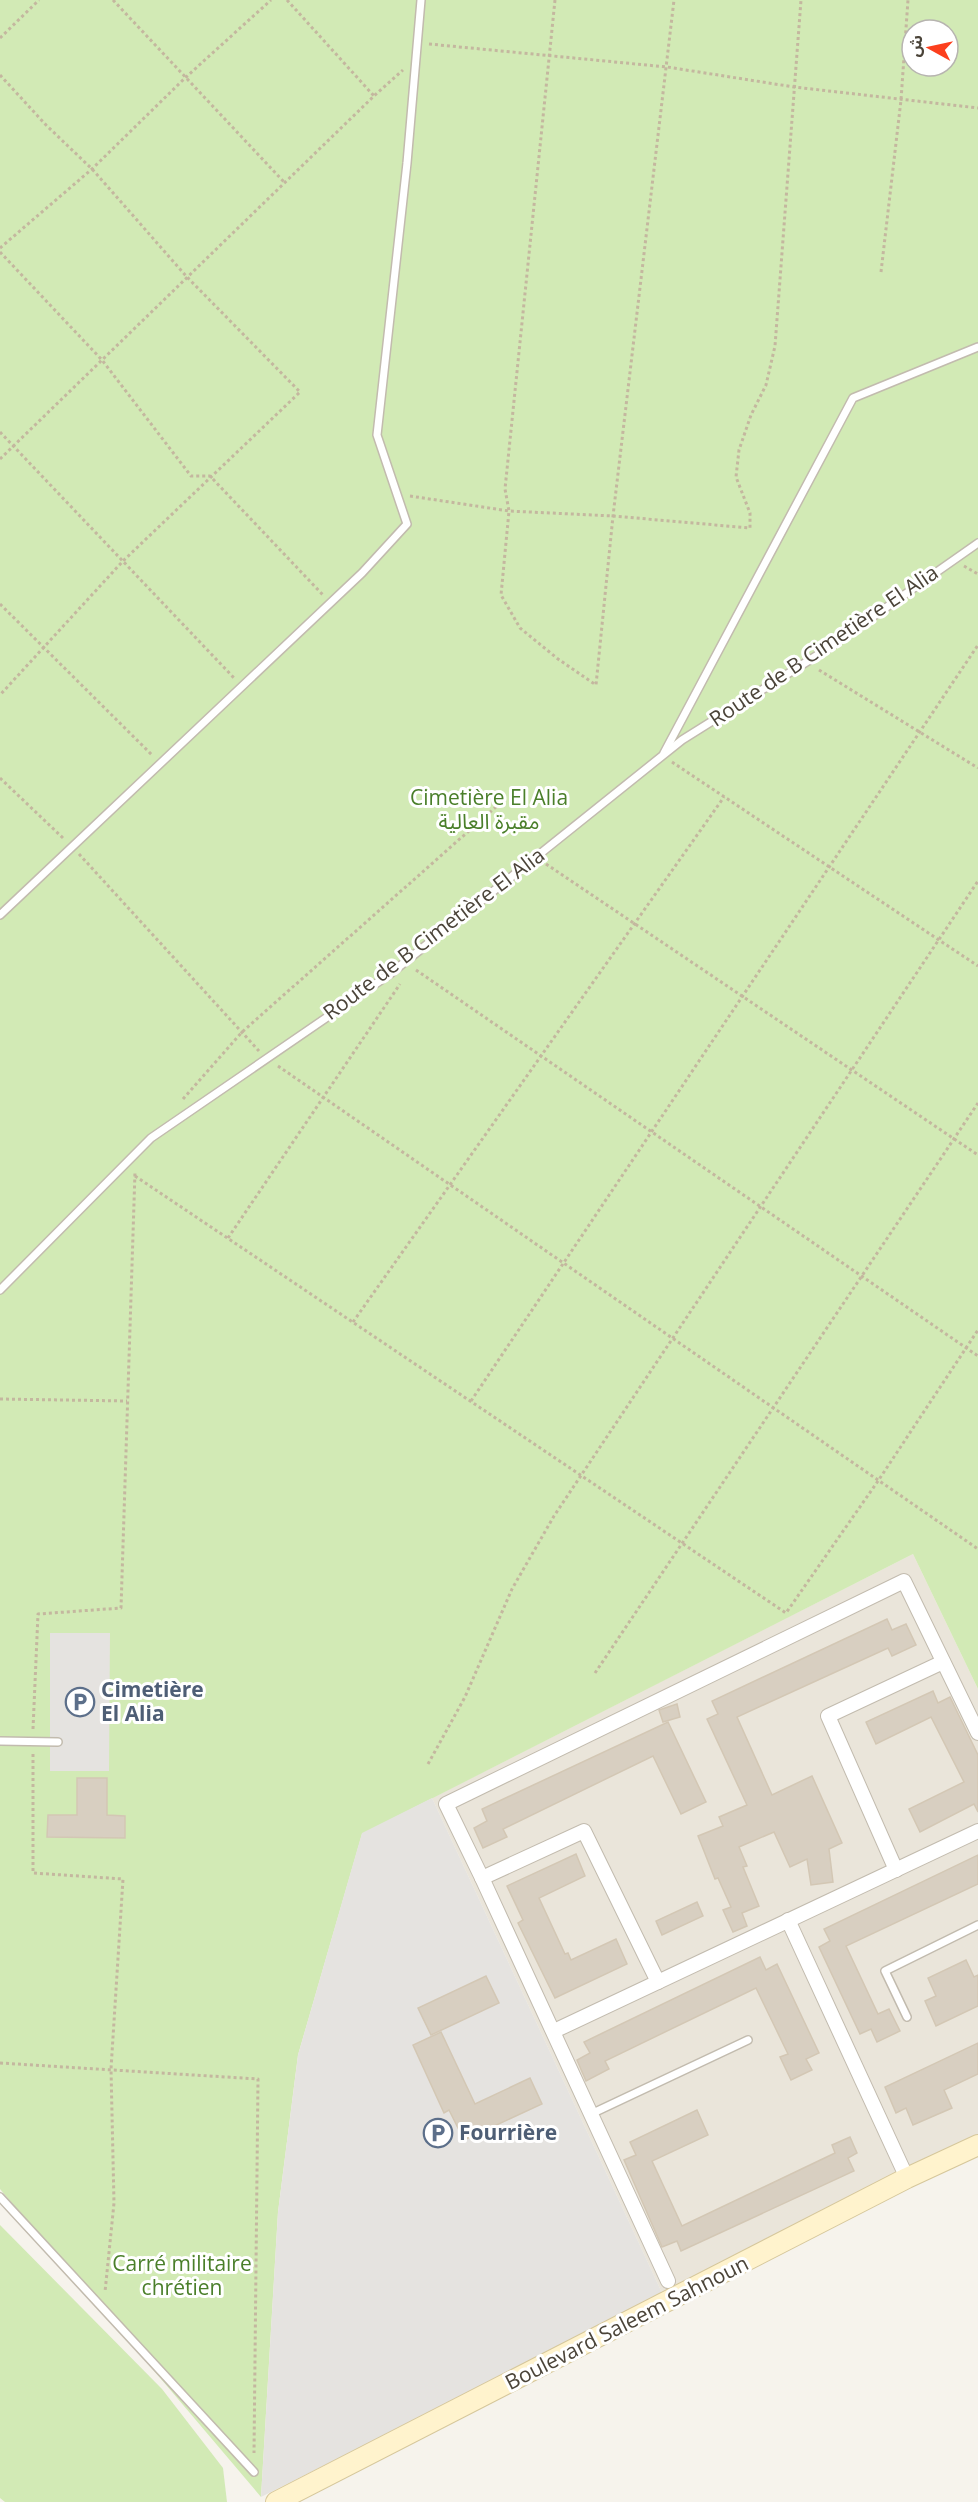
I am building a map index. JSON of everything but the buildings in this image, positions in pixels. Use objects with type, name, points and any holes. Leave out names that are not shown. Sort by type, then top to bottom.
[{"type":"street","points":[[668,2281],[554,2031],[446,1804],[904,1581],[978,1733]]},
{"type":"street","points":[[896,1870],[828,1716],[943,1662]]},
{"type":"street","points":[[482,1878],[584,1831],[658,1982]]},
{"type":"street","points":[[554,2031],[978,1831]]},
{"type":"street","points":[[788,1920],[907,2178]]},
{"type":"street","name":"Boulevard Saleem Sahnoun","points":[[276,2502],[907,2178],[978,2145]]},
{"type":"lane","points":[[0,915],[362,573],[407,525],[377,435],[421,0]]},
{"type":"lane","points":[[662,756],[853,398],[978,347]]},
{"type":"lane","name":"Route de B Cimetière El Alia","points":[[0,1290],[151,1138],[408,965],[536,857],[682,740],[806,662],[978,543]]},
{"type":"lane","points":[[0,1741],[58,1742]]},
{"type":"lane","points":[[907,2017],[885,1971],[978,1925]]},
{"type":"lane","points":[[591,2114],[748,2040]]},
{"type":"lane","points":[[0,2197],[254,2472]]},
{"type":"path","points":[[0,38],[39,0]]},
{"type":"path","points":[[113,0],[284,183]]},
{"type":"path","points":[[271,0],[185,78],[92,169],[0,250],[102,360],[191,476],[210,476],[330,603]]},
{"type":"path","points":[[287,0],[374,96]]},
{"type":"path","points":[[555,0],[505,489],[509,511],[501,595],[520,628],[596,685],[613,516],[674,0]]},
{"type":"path","points":[[397,494],[509,511],[613,516],[750,528],[750,513],[736,477],[739,450],[751,415],[766,385],[775,346],[801,0]]},
{"type":"path","points":[[881,272],[901,100],[908,0]]},
{"type":"path","points":[[417,43],[667,68],[794,87],[978,108]]},
{"type":"path","points":[[0,459],[374,96],[416,59]]},
{"type":"path","points":[[0,75],[46,125],[92,169],[187,277],[300,392],[123,561],[42,646],[0,695]]},
{"type":"path","points":[[0,432],[242,687]]},
{"type":"path","points":[[0,604],[161,763]]},
{"type":"path","points":[[471,1401],[978,645]]},
{"type":"path","points":[[806,662],[978,768]]},
{"type":"path","points":[[662,756],[978,966]]},
{"type":"path","points":[[0,778],[72,847],[267,1059],[978,1549]]},
{"type":"path","points":[[353,1322],[724,797]]},
{"type":"path","points":[[181,1101],[242,1032],[506,798]]},
{"type":"path","points":[[536,857],[978,1155]]},
{"type":"path","points":[[428,1764],[465,1697],[512,1589],[554,1516],[978,881]]},
{"type":"path","points":[[228,1238],[323,1098],[408,965],[978,1356]]},
{"type":"path","points":[[595,1673],[684,1544],[978,1103]]},
{"type":"path","points":[[103,2308],[114,2203],[111,2069],[123,1879],[33,1873],[33,1742],[38,1614],[121,1608],[135,1154]]},
{"type":"path","points":[[135,1176],[786,1612],[878,1481],[978,1330]]},
{"type":"path","points":[[0,1399],[127,1401]]},
{"type":"path","points":[[0,2063],[258,2079],[258,2277],[254,2472]]},
{"type":"shaded area","points":[[913,1554],[978,1689],[978,2136],[663,2295],[432,1798]]},
{"type":"shaded area","name":"Cimetière El Alia","points":[[50,1633],[110,1633],[109,1771],[50,1771]]},
{"type":"shaded area","name":"Fourrière","points":[[432,1798],[663,2295],[261,2497],[278,2212],[298,2055],[362,1833]]},
{"type":"green space","name":"Cimetière El Alia مقبرة العالية","points":[[0,0],[978,0],[978,1689],[913,1554],[362,1834],[298,2055],[278,2212],[261,2497],[0,2189]]},
{"type":"green space","points":[[0,2225],[162,2389],[223,2468],[227,2502],[5,2502],[0,2498]]},
{"type":"place","name":"Cimetière El Alia","points":[[80,1702]]},
{"type":"place","name":"Fourrière","points":[[438,2133]]},
{"type":"park label","name":"Carré militaire chrétien","points":[[182,2276]]}]
